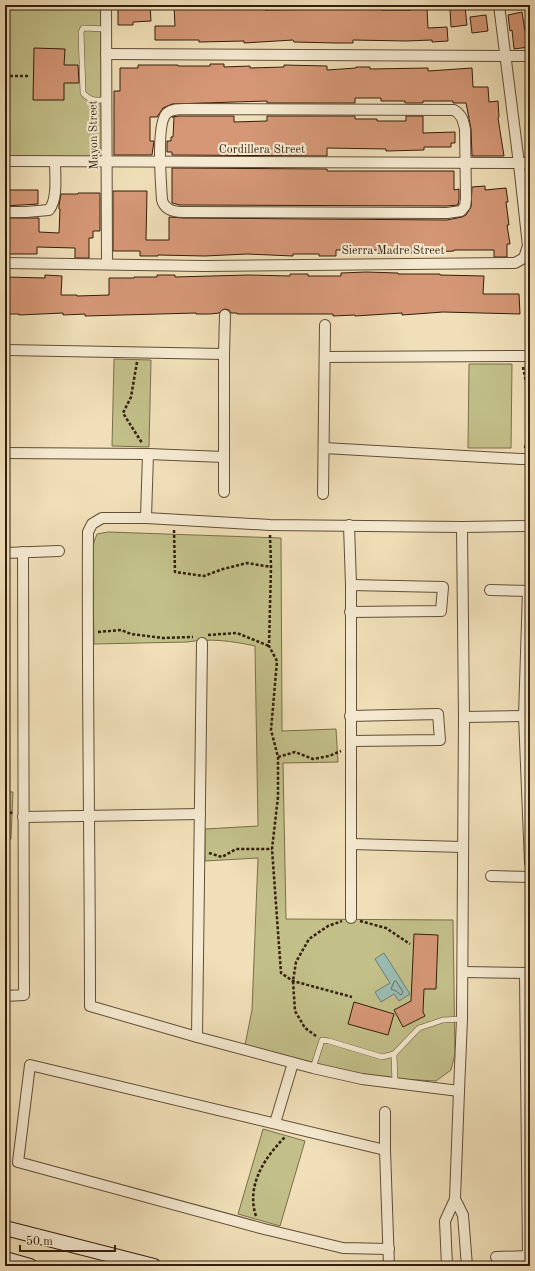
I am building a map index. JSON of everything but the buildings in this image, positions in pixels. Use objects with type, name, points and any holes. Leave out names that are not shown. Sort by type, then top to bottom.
[{"type":"street","name":"Mayon Street","points":[[106,5],[106,100],[108,163],[107,264]]},
{"type":"street","name":"Sierra Madre Street","points":[[5,263],[203,266],[515,263],[524,258],[528,246],[499,5]]},
{"type":"street","points":[[106,54],[530,56]]},
{"type":"street","points":[[185,109],[454,110],[463,119],[465,129],[466,164],[466,199],[461,210],[455,212],[175,212],[164,206],[162,200],[160,134],[163,120],[167,113],[174,110],[185,109]]},
{"type":"street","name":"Cordillera Street","points":[[5,161],[108,163],[530,163]]},
{"type":"street","points":[[5,212],[49,210],[54,200],[55,162]]},
{"type":"street","points":[[224,492],[225,315]]},
{"type":"street","points":[[323,494],[325,325]]},
{"type":"street","points":[[5,350],[224,354]]},
{"type":"street","points":[[325,358],[525,356]]},
{"type":"street","points":[[324,448],[525,459]]},
{"type":"street","points":[[5,453],[148,454],[224,457]]},
{"type":"street","points":[[146,518],[148,454]]},
{"type":"street","points":[[458,1091],[362,1079],[313,1068],[198,1038],[90,1006],[90,815],[87,634],[88,532],[92,524],[102,518],[146,518],[270,524],[462,527],[530,526],[530,523]]},
{"type":"street","points":[[350,525],[351,918]]},
{"type":"street","points":[[462,527],[464,717],[463,972],[458,1091],[456,1199],[463,1215],[467,1266]]},
{"type":"street","points":[[5,553],[59,551]]},
{"type":"street","points":[[5,996],[24,995],[25,834],[23,817],[23,552]]},
{"type":"street","points":[[350,612],[441,611],[443,587],[351,585]]},
{"type":"street","points":[[490,590],[529,591],[524,716],[530,863]]},
{"type":"street","points":[[198,1038],[202,638]]},
{"type":"street","points":[[350,716],[438,714],[440,740],[351,744]]},
{"type":"street","points":[[464,717],[524,716]]},
{"type":"street","points":[[23,817],[200,814]]},
{"type":"street","points":[[352,844],[463,847]]},
{"type":"street","points":[[491,876],[530,878]]},
{"type":"street","points":[[463,972],[527,973],[529,1256],[496,1257]]},
{"type":"street","points":[[275,1123],[293,1063]]},
{"type":"street","points":[[384,1150],[30,1065],[18,1162],[264,1229],[342,1248],[389,1250]]},
{"type":"street","points":[[385,1112],[384,1150],[389,1266]]},
{"type":"street","points":[[447,1266],[445,1221],[456,1199]]},
{"type":"street","points":[[5,1228],[154,1266]]},
{"type":"street","points":[[5,1259],[30,1266]]},
{"type":"lane","points":[[106,30],[83,28],[81,32],[83,93],[88,99],[106,100]]},
{"type":"lane","points":[[313,1068],[322,1040],[382,1057],[394,1054],[419,1028],[443,1020],[462,1019]]},
{"type":"lane","points":[[394,1054],[395,1084]]},
{"type":"path","points":[[5,76],[28,76]]},
{"type":"path","points":[[148,454],[123,413],[131,397],[137,359],[149,352]]},
{"type":"path","points":[[525,356],[530,403]]},
{"type":"path","points":[[525,459],[524,451],[530,427]]},
{"type":"path","points":[[173,520],[175,572],[204,576],[247,562],[271,566]]},
{"type":"path","points":[[270,524],[271,566],[269,646],[277,661],[271,730],[278,757],[278,796],[272,849],[281,973],[293,981],[352,997]]},
{"type":"path","points":[[87,634],[121,630],[131,634],[162,638],[202,638],[237,633],[269,646]]},
{"type":"path","points":[[278,757],[295,752],[312,759],[329,756],[351,744]]},
{"type":"path","points":[[199,850],[222,857],[236,849],[272,849]]},
{"type":"path","points":[[322,1040],[305,1028],[295,1011],[293,981],[296,962],[309,939],[328,926],[351,918],[386,928],[410,944]]},
{"type":"path","points":[[264,1229],[256,1215],[252,1200],[255,1181],[271,1151],[293,1128]]},
{"type":"shaded area","points":[[5,5],[102,5],[102,159],[5,158]]},
{"type":"shaded area","points":[[114,359],[151,360],[149,447],[112,446]]},
{"type":"shaded area","points":[[469,364],[512,364],[511,448],[468,448]]},
{"type":"shaded area","points":[[108,532],[281,538],[282,731],[336,729],[338,762],[283,763],[286,919],[453,920],[455,1054],[451,1070],[436,1081],[381,1078],[323,1068],[245,1045],[252,1010],[258,858],[205,861],[205,829],[258,826],[255,646],[229,641],[213,640],[94,644],[92,547],[97,534]]},
{"type":"shaded area","points":[[5,792],[13,792],[11,839],[5,839]]},
{"type":"shaded area","points":[[263,1129],[305,1141],[280,1226],[238,1214]]},
{"type":"water","points":[[384,953],[410,994],[399,1001],[394,994],[381,1002],[375,992],[390,983],[375,959]]}]
